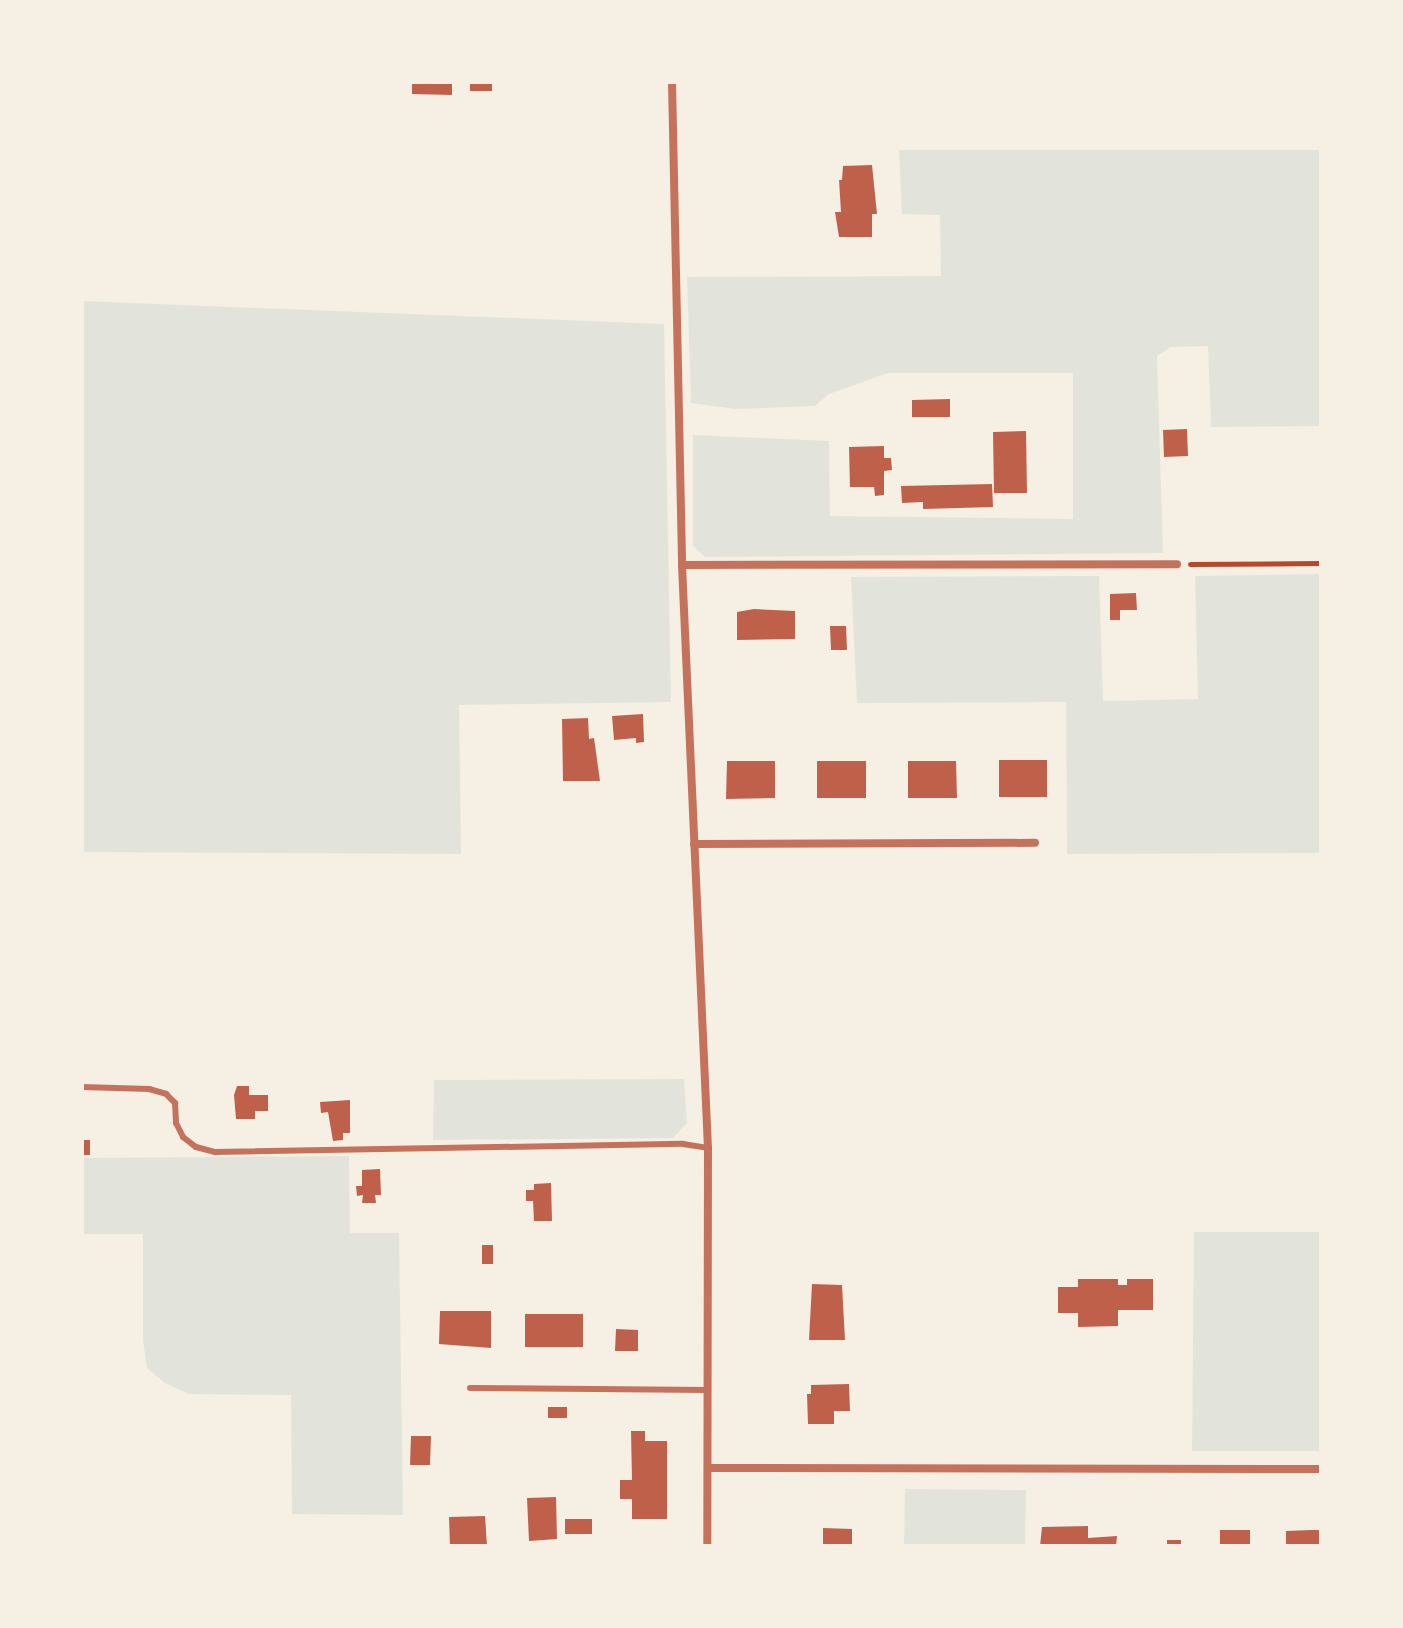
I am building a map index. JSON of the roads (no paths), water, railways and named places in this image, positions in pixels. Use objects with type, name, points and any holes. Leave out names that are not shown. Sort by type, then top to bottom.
[{"type":"street","points":[[672,82],[682,565],[708,1148],[707,1546]]},
{"type":"street","points":[[682,565],[1177,564]]},
{"type":"street","points":[[694,844],[1035,843]]},
{"type":"street","points":[[708,1468],[1321,1469]]},
{"type":"lane","points":[[82,1087],[149,1089],[166,1094],[175,1103],[176,1123],[183,1137],[196,1147],[215,1152],[683,1144],[708,1148]]},
{"type":"lane","points":[[470,1388],[708,1390]]}]
